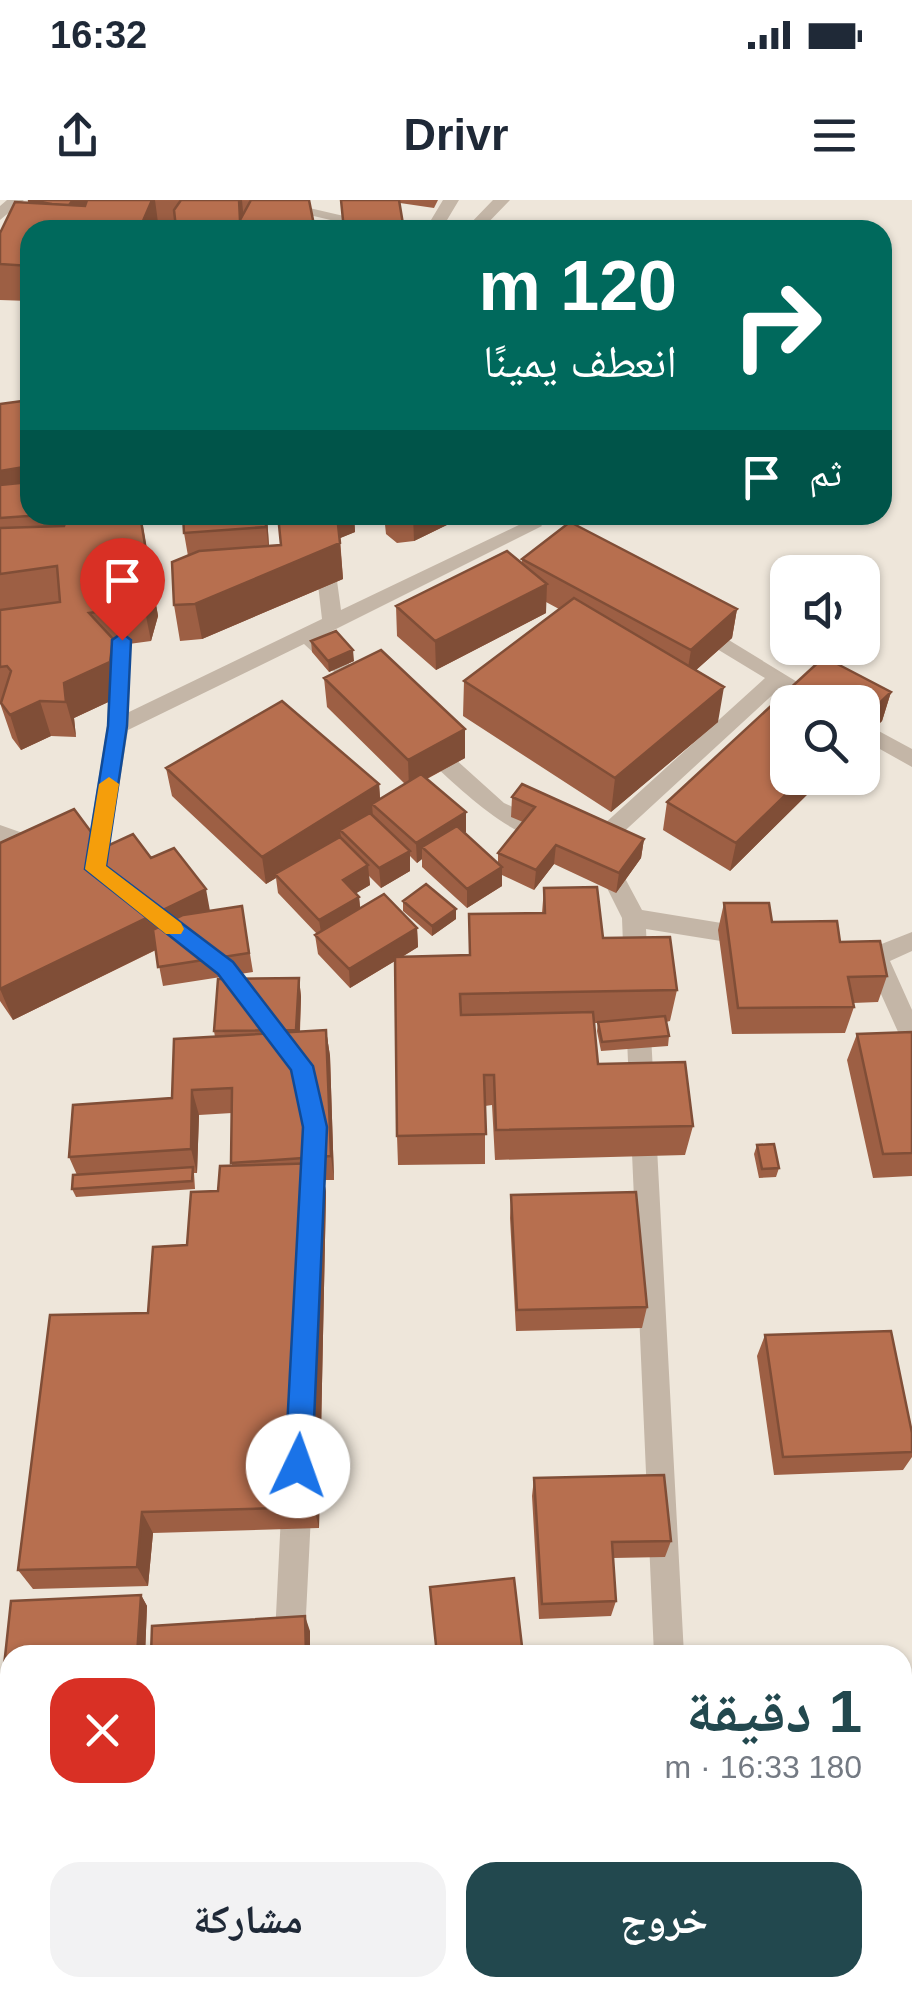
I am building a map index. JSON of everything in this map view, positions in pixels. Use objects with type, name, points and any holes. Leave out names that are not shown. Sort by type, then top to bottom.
[{"type":"street","points":[[0,215],[16,200]]},
{"type":"street","points":[[252,200],[351,220]]},
{"type":"street","points":[[482,220],[502,200]]},
{"type":"street","points":[[278,204],[280,220]]},
{"type":"street","points":[[319,525],[332,620]]},
{"type":"street","points":[[118,726],[332,620],[536,526]]},
{"type":"street","points":[[0,833],[102,874],[118,726],[121,586]]},
{"type":"street","points":[[680,617],[792,685]]},
{"type":"street","points":[[304,634],[378,701]]},
{"type":"street","points":[[596,844],[779,677]]},
{"type":"street","points":[[408,728],[496,809],[530,827],[596,844],[634,918],[669,1645]]},
{"type":"street","points":[[880,740],[912,760]]},
{"type":"street","points":[[634,918],[782,942]]},
{"type":"street","points":[[820,948],[876,957],[912,941]]},
{"type":"street","points":[[876,957],[912,1036]]},
{"type":"street","points":[[290,1645],[299,1460]]},
{"type":"building","points":[[28,200],[73,200],[69,205]]},
{"type":"building","points":[[87,200],[152,200],[143,220],[20,220],[20,265],[0,264],[0,233],[15,202],[85,206]]},
{"type":"building","points":[[181,200],[239,200],[240,220],[175,220],[174,210]]},
{"type":"building","points":[[251,200],[309,200],[313,220],[240,220]]},
{"type":"building","points":[[341,200],[399,200],[402,220],[343,220]]},
{"type":"building","points":[[20,401],[20,468],[0,471],[0,404]]},
{"type":"building","points":[[20,483],[20,517],[0,518],[0,485]]},
{"type":"building","points":[[142,525],[151,580],[144,606],[89,613],[113,639],[110,662],[64,683],[66,702],[40,701],[10,715],[1,703],[11,671],[7,666],[0,667],[0,610],[60,602],[57,566],[0,574],[0,528]]},
{"type":"building","points":[[184,525],[266,525],[266,527],[184,533]]},
{"type":"building","points":[[279,525],[338,525],[340,543],[195,604],[174,605],[172,562],[199,551],[281,545]]},
{"type":"building","points":[[566,525],[576,525],[737,609],[691,650],[522,559]]},
{"type":"building","points":[[507,551],[547,584],[435,641],[396,606]]},
{"type":"building","points":[[574,598],[724,687],[615,778],[464,681]]},
{"type":"building","points":[[336,631],[353,650],[328,661],[311,641]]},
{"type":"building","points":[[381,650],[465,729],[408,760],[324,678]]},
{"type":"building","points":[[815,665],[839,665],[878,685],[794,685]]},
{"type":"building","points":[[880,686],[891,692],[880,703]]},
{"type":"building","points":[[282,701],[379,784],[262,857],[166,768]]},
{"type":"building","points":[[770,707],[770,795],[785,795],[736,843],[667,802]]},
{"type":"building","points":[[421,774],[466,812],[416,843],[372,804]]},
{"type":"building","points":[[522,784],[644,839],[619,873],[556,845],[536,870],[498,853],[535,807],[512,797]]},
{"type":"building","points":[[74,809],[103,848],[133,834],[151,858],[174,848],[206,889],[0,989],[0,843]]},
{"type":"building","points":[[370,813],[410,851],[379,868],[340,830]]},
{"type":"building","points":[[457,826],[502,867],[467,889],[422,847]]},
{"type":"building","points":[[340,837],[368,865],[343,880],[359,897],[319,920],[275,874]]},
{"type":"building","points":[[426,884],[456,909],[432,926],[403,901]]},
{"type":"building","points":[[597,887],[603,938],[670,937],[677,990],[460,994],[461,1015],[593,1012],[598,1064],[685,1062],[693,1126],[496,1130],[494,1075],[484,1075],[486,1134],[397,1136],[395,957],[470,955],[469,914],[545,913],[544,888]]},
{"type":"building","points":[[384,894],[417,928],[349,969],[315,935]]},
{"type":"building","points":[[724,903],[769,903],[772,922],[837,921],[840,942],[880,941],[887,976],[848,977],[854,1007],[738,1008]]},
{"type":"building","points":[[242,906],[249,953],[158,967],[153,930],[183,915]]},
{"type":"building","points":[[299,978],[296,1030],[214,1031],[218,979]]},
{"type":"building","points":[[665,1016],[669,1036],[602,1042],[598,1022]]},
{"type":"building","points":[[326,1030],[331,1156],[231,1163],[232,1088],[192,1090],[191,1149],[69,1157],[73,1105],[172,1098],[174,1039]]},
{"type":"building","points":[[912,1032],[912,1153],[883,1154],[857,1034]]},
{"type":"building","points":[[774,1144],[779,1168],[762,1169],[757,1145]]},
{"type":"building","points":[[321,1163],[314,1507],[142,1512],[137,1567],[18,1570],[50,1315],[148,1313],[153,1247],[187,1245],[191,1192],[218,1191],[220,1166]]},
{"type":"building","points":[[193,1167],[192,1181],[72,1189],[73,1175]]},
{"type":"building","points":[[636,1192],[647,1307],[517,1310],[511,1195]]},
{"type":"building","points":[[891,1331],[912,1433],[912,1452],[783,1457],[765,1335]]},
{"type":"building","points":[[664,1475],[671,1541],[612,1542],[616,1601],[542,1604],[534,1478]]},
{"type":"building","points":[[514,1578],[522,1645],[436,1645],[430,1587]]},
{"type":"building","points":[[141,1595],[138,1645],[6,1645],[11,1601]]},
{"type":"building","points":[[305,1616],[306,1645],[151,1645],[152,1626]]},
{"type":"slow traffic","points":[[109,784],[95,869],[174,929]]},
{"type":"route","points":[[122,640],[118,726],[95,869],[226,968],[302,1066],[315,1127],[298,1466]]}]
